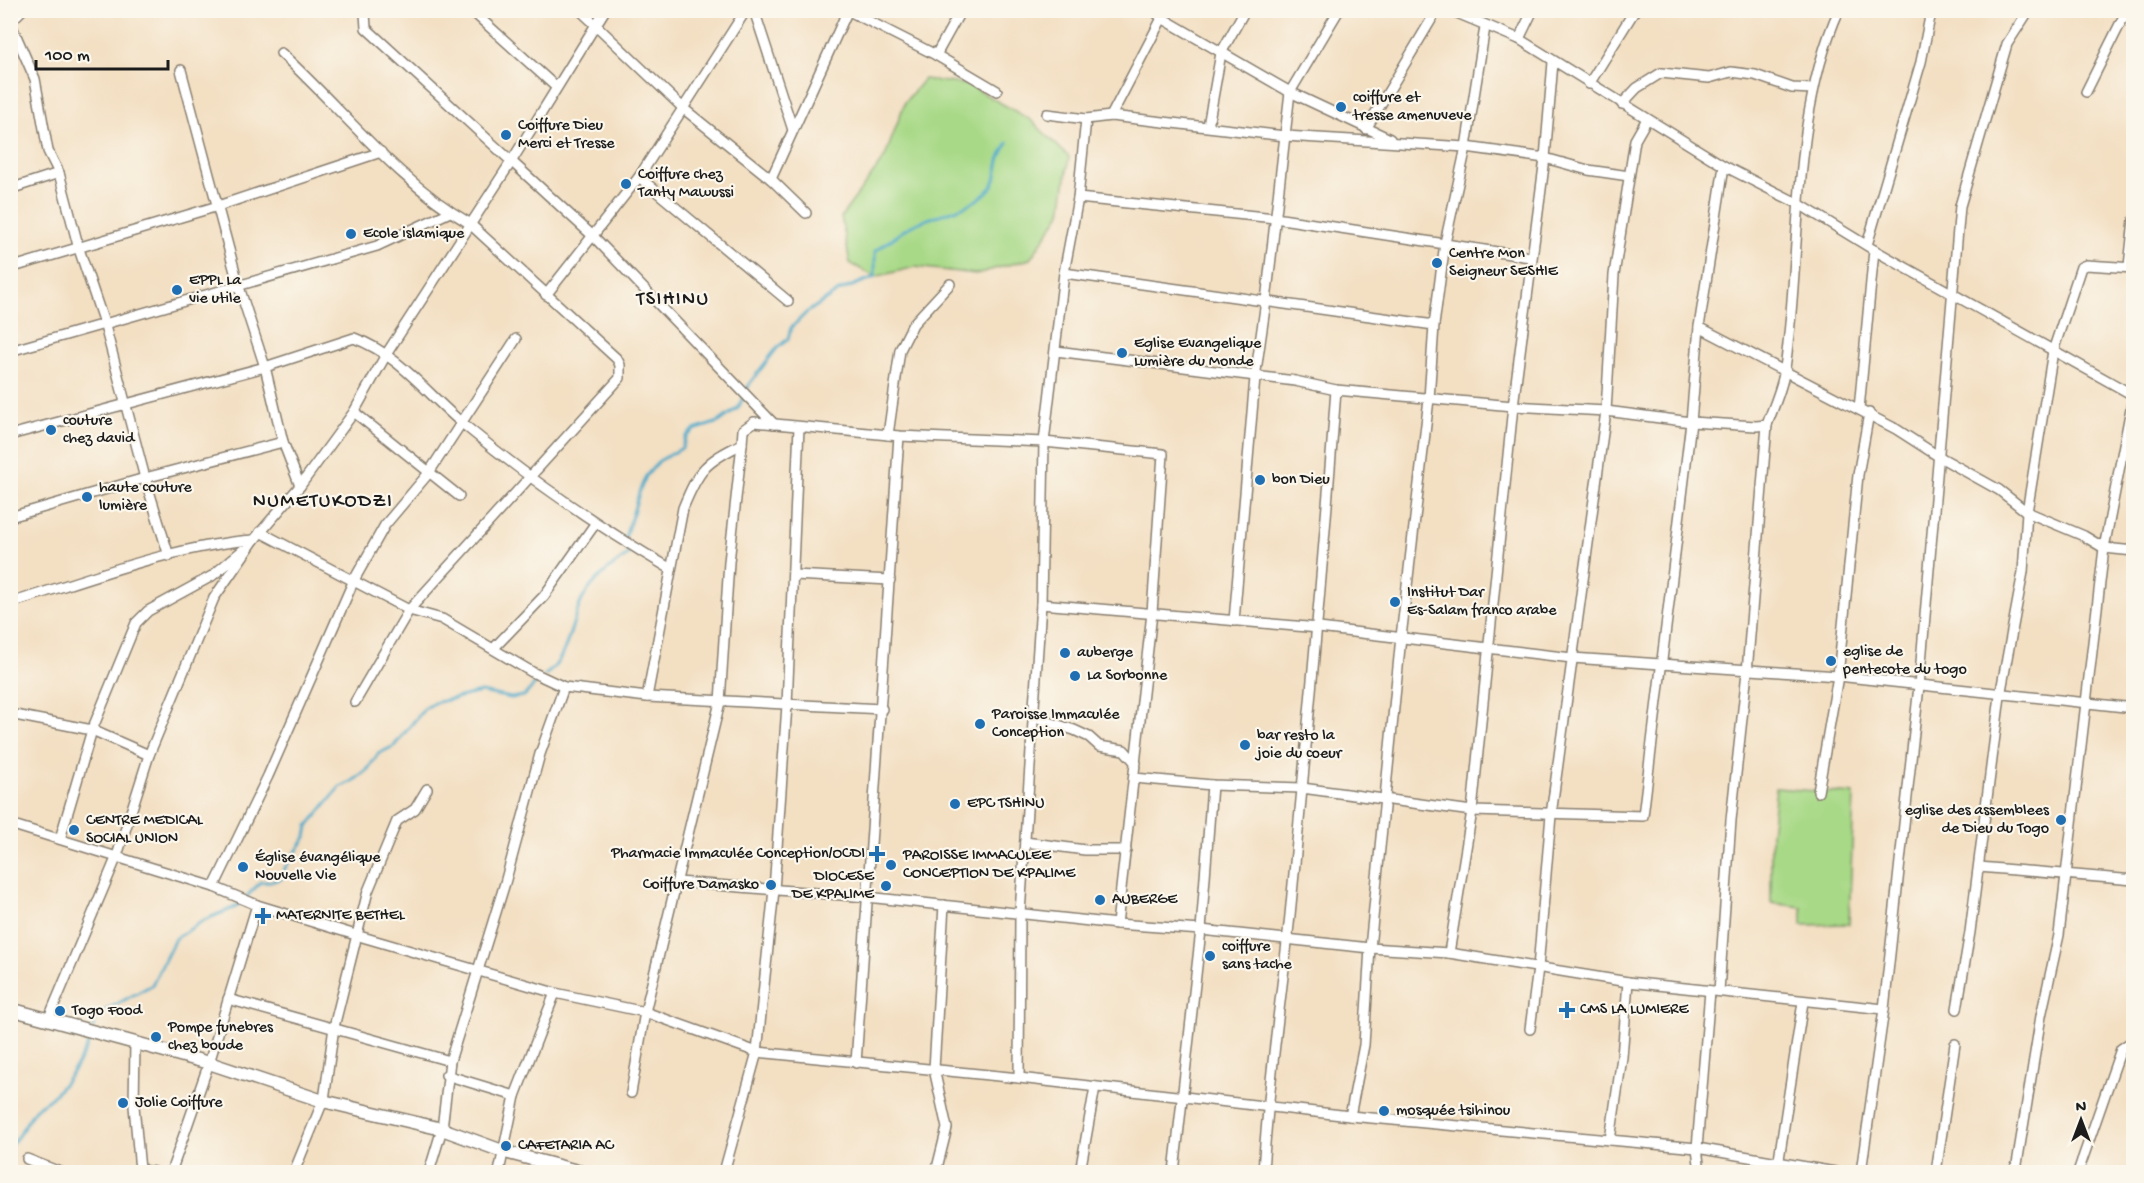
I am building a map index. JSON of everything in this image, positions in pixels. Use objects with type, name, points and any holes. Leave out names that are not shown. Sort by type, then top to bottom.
[{"type":"street","points":[[22,10],[11,22],[35,79],[48,151],[59,173],[79,249],[105,326],[145,478],[169,556]]},
{"type":"street","points":[[367,10],[364,14],[366,28],[594,237],[774,424]]},
{"type":"street","points":[[471,10],[556,87]]},
{"type":"street","points":[[580,10],[684,108],[771,179],[806,213]]},
{"type":"street","points":[[48,1020],[117,856],[149,755],[214,597],[260,532],[300,486],[354,412],[387,353],[511,162],[605,10]]},
{"type":"street","points":[[546,295],[639,177],[746,10]]},
{"type":"street","points":[[754,10],[793,130]]},
{"type":"street","points":[[936,55],[961,10]]},
{"type":"street","points":[[1208,126],[1221,53],[1245,10]]},
{"type":"street","points":[[1234,621],[1255,378],[1290,92],[1339,10]]},
{"type":"street","points":[[1366,129],[1437,10]]},
{"type":"street","points":[[1450,10],[1485,27],[1519,39],[1724,166],[1799,204],[1870,247],[2133,394],[2104,548],[2064,876],[2059,935],[2041,1016],[2017,1164],[2013,1173]]},
{"type":"street","points":[[1519,39],[1533,10]]},
{"type":"street","points":[[1589,84],[1635,10]]},
{"type":"street","points":[[1700,1173],[1697,1148],[1747,672],[1767,425],[1785,370],[1799,204],[1813,89],[1839,10]]},
{"type":"street","points":[[1859,409],[1870,247],[1922,62],[1930,17],[1935,10]]},
{"type":"street","points":[[1861,1173],[1884,1009],[1919,686],[1960,206],[2007,44],[2029,10]]},
{"type":"street","points":[[2086,92],[2127,10]]},
{"type":"street","points":[[771,179],[848,11],[936,55],[998,91]]},
{"type":"street","points":[[1111,116],[1159,13],[1221,53],[1290,92],[1396,141]]},
{"type":"street","points":[[1350,1116],[1364,1045],[1370,948],[1401,637],[1429,399],[1434,325],[1445,243],[1466,147],[1485,27]]},
{"type":"street","points":[[281,53],[381,152],[450,212],[470,223],[617,359],[621,371],[620,378],[409,610],[355,702]]},
{"type":"street","points":[[1449,953],[1472,811],[1513,406],[1530,257],[1545,158],[1553,62]]},
{"type":"street","points":[[181,70],[239,287],[265,368],[283,442],[300,486]]},
{"type":"street","points":[[1622,104],[1637,88],[1661,73],[1709,78],[1731,72],[1755,75],[1792,88],[1813,89]]},
{"type":"street","points":[[1047,114],[1086,119],[1111,116],[1285,136],[1466,147],[1545,158],[1588,170],[1629,176]]},
{"type":"street","points":[[1019,1078],[1020,912],[1041,604],[1044,442],[1064,273],[1078,198],[1086,119]]},
{"type":"street","points":[[1530,1029],[1538,968],[1551,815],[1606,411],[1614,275],[1635,140],[1647,119]]},
{"type":"street","points":[[10,268],[218,206],[381,152]]},
{"type":"street","points":[[1134,778],[1212,785],[1302,788],[1472,811],[1643,816],[1691,422],[1700,327],[1724,166]]},
{"type":"street","points":[[10,189],[59,173]]},
{"type":"street","points":[[639,177],[788,301]]},
{"type":"street","points":[[1078,198],[1275,218],[1530,257]]},
{"type":"street","points":[[10,351],[105,326],[377,246],[450,212]]},
{"type":"street","points":[[1957,1009],[2000,696],[2023,572],[2028,512],[2054,351],[2081,267],[2086,265],[2131,267],[2133,220]]},
{"type":"street","points":[[1064,273],[1434,325]]},
{"type":"street","points":[[888,435],[900,350],[913,324],[950,284]]},
{"type":"street","points":[[1700,327],[1869,413],[1938,456],[2000,490],[2028,512],[2084,536],[2104,548],[2133,551]]},
{"type":"street","points":[[10,435],[265,368],[354,338],[387,353],[463,424],[528,477],[596,524],[671,569]]},
{"type":"street","points":[[214,887],[268,776],[354,580],[385,525],[428,474],[463,424],[516,339]]},
{"type":"street","points":[[1056,351],[1255,378],[1295,381],[1336,390],[1513,406],[1606,411],[1691,422],[1767,425]]},
{"type":"street","points":[[1263,1173],[1266,1107],[1287,940],[1319,628],[1336,390]]},
{"type":"street","points":[[354,412],[428,474],[459,496]]},
{"type":"street","points":[[1818,792],[1838,676],[1858,475],[1869,413]]},
{"type":"street","points":[[631,1093],[645,1012],[720,702],[729,562],[743,430],[748,425],[774,424],[899,436],[1044,442],[1163,454],[1152,613],[1117,924]]},
{"type":"street","points":[[724,1173],[758,1052],[774,890],[787,705],[794,575],[798,427]]},
{"type":"street","points":[[856,1063],[899,436]]},
{"type":"street","points":[[10,517],[145,478],[283,442]]},
{"type":"street","points":[[647,697],[683,508],[695,480],[713,458],[742,444]]},
{"type":"street","points":[[494,648],[544,596],[596,524]]},
{"type":"street","points":[[260,532],[409,610],[442,619],[532,672],[564,687],[647,697],[882,709]]},
{"type":"street","points":[[10,603],[169,556],[233,542],[254,540]]},
{"type":"street","points":[[60,839],[92,730],[136,623],[148,611],[212,576],[254,540]]},
{"type":"street","points":[[794,575],[890,580]]},
{"type":"street","points":[[1041,604],[1319,628],[1572,658],[1747,672],[1838,676],[2000,696],[2133,708]]},
{"type":"street","points":[[429,1173],[442,1129],[446,1075],[479,970],[540,754],[564,687]]},
{"type":"street","points":[[10,714],[92,730],[149,755]]},
{"type":"street","points":[[1033,717],[1074,730],[1089,737],[1099,746],[1124,750],[1136,763]]},
{"type":"street","points":[[1174,1173],[1180,1098],[1201,930],[1212,785]]},
{"type":"street","points":[[294,1173],[323,1100],[334,1027],[359,936],[368,891],[397,820],[415,809],[427,789]]},
{"type":"street","points":[[10,824],[214,887],[257,905],[555,993],[645,1012],[758,1052],[1019,1078],[1350,1116],[1697,1148],[1776,1168],[1834,1173]]},
{"type":"street","points":[[1025,842],[1085,850],[1126,850]]},
{"type":"street","points":[[1978,867],[2133,880]]},
{"type":"street","points":[[678,882],[867,897],[1117,924],[1201,930],[1370,948],[1449,953],[1628,982],[1884,1009]]},
{"type":"street","points":[[171,1173],[257,905]]},
{"type":"street","points":[[936,1173],[947,1128],[934,1069],[944,905]]},
{"type":"street","points":[[1610,1140],[1622,1057],[1628,982]]},
{"type":"street","points":[[499,1173],[515,1096],[555,993]]},
{"type":"street","points":[[228,999],[450,1061]]},
{"type":"street","points":[[1776,1168],[1803,1002]]},
{"type":"street","points":[[10,1009],[208,1063],[323,1100],[442,1129],[505,1152],[581,1173]]},
{"type":"street","points":[[2078,1173],[2121,1048],[2133,1040]]},
{"type":"street","points":[[135,1043],[135,1171],[154,1173]]},
{"type":"street","points":[[1936,1173],[1955,1044]]},
{"type":"street","points":[[446,1075],[515,1096]]},
{"type":"street","points":[[1080,1173],[1095,1087]]},
{"type":"street","points":[[27,1160],[60,1173]]},
{"type":"green space","points":[[924,79],[969,85],[1031,120],[1069,157],[1061,213],[1030,259],[976,274],[915,267],[875,277],[850,263],[841,217],[885,157],[905,102]]},
{"type":"green space","points":[[1776,788],[1854,794],[1849,924],[1802,925],[1802,907],[1771,903],[1771,834]]},
{"type":"waterway","points":[[625,538],[646,476],[659,461],[682,448],[686,437],[694,430],[719,422],[738,408],[750,383],[777,348],[788,339],[791,328],[806,313],[839,291],[875,277],[875,251],[916,224],[961,208],[982,197],[993,184],[1000,156],[1008,143]]},
{"type":"waterway","points":[[545,675],[559,661],[586,593],[602,574],[628,555],[627,544]]},
{"type":"waterway","points":[[93,1028],[94,1020],[104,1011],[152,985],[175,939],[204,920],[236,907],[261,882],[282,878],[285,868],[306,837],[308,826],[340,787],[353,781],[368,769],[378,754],[394,746],[424,709],[434,703],[481,692],[511,698],[524,696],[540,679]]},
{"type":"waterway","points":[[10,1146],[36,1109],[52,1097],[70,1076],[91,1034]]},
{"type":"place","name":"coiffure et tresse amenuveve","points":[[1341,107]]},
{"type":"place","name":"Coiffure Dieu Merci et Tresse","points":[[506,135]]},
{"type":"place","name":"Coiffure chez Tanty Mawussi","points":[[626,184]]},
{"type":"place","name":"Ecole islamique","points":[[351,234]]},
{"type":"place","name":"Centre Mon Seigneur SESHIE","points":[[1437,263]]},
{"type":"place","name":"EPPL La vie utile","points":[[177,290]]},
{"type":"place","name":"Eglise Evangelique Lumière du Monde","points":[[1122,353]]},
{"type":"place","name":"couture chez david","points":[[51,430]]},
{"type":"place","name":"bon Dieu","points":[[1260,480]]},
{"type":"place","name":"haute couture lumière","points":[[87,497]]},
{"type":"place","name":"Institut Dar Es-Salam franco arabe","points":[[1395,602]]},
{"type":"place","name":"auberge","points":[[1065,653]]},
{"type":"place","name":"eglise de pentecote du togo","points":[[1831,661]]},
{"type":"place","name":"La Sorbonne","points":[[1075,676]]},
{"type":"place","name":"Paroisse Immaculée Conception","points":[[980,724]]},
{"type":"place","name":"bar resto la joie du coeur","points":[[1245,745]]},
{"type":"place","name":"EPC TSHINU","points":[[955,804]]},
{"type":"place","name":"eglise des assemblees de Dieu du Togo","points":[[2061,820]]},
{"type":"place","name":"CENTRE MEDICAL SOCIAL UNION","points":[[74,830]]},
{"type":"place","name":"Pharmacie Immaculée Conception/OCDI","points":[[877,854]]},
{"type":"place","name":"PAROISSE IMMACULEE CONCEPTION DE KPALIME","points":[[891,865]]},
{"type":"place","name":"Église évangélique Nouvelle Vie","points":[[243,867]]},
{"type":"place","name":"Coiffure Damasko","points":[[771,885]]},
{"type":"place","name":"DIOCESE DE KPALIME","points":[[886,886]]},
{"type":"place","name":"AUBERGE","points":[[1100,900]]},
{"type":"place","name":"MATERNITE BETHEL","points":[[263,916]]},
{"type":"place","name":"coiffure sans tache","points":[[1210,956]]},
{"type":"place","name":"CMS LA LUMIERE","points":[[1567,1010]]},
{"type":"place","name":"Togo Food","points":[[60,1011]]},
{"type":"place","name":"Pompe funebres chez boude","points":[[156,1037]]},
{"type":"place","name":"Jolie Coiffure","points":[[123,1103]]},
{"type":"place","name":"mosquée tsihinou","points":[[1384,1111]]},
{"type":"place","name":"CAFETARIA AC","points":[[506,1146]]},
{"type":"district","name":"TSIHINU","points":[[673,300]]},
{"type":"district","name":"NUMETUKODZI","points":[[323,502]]}]
